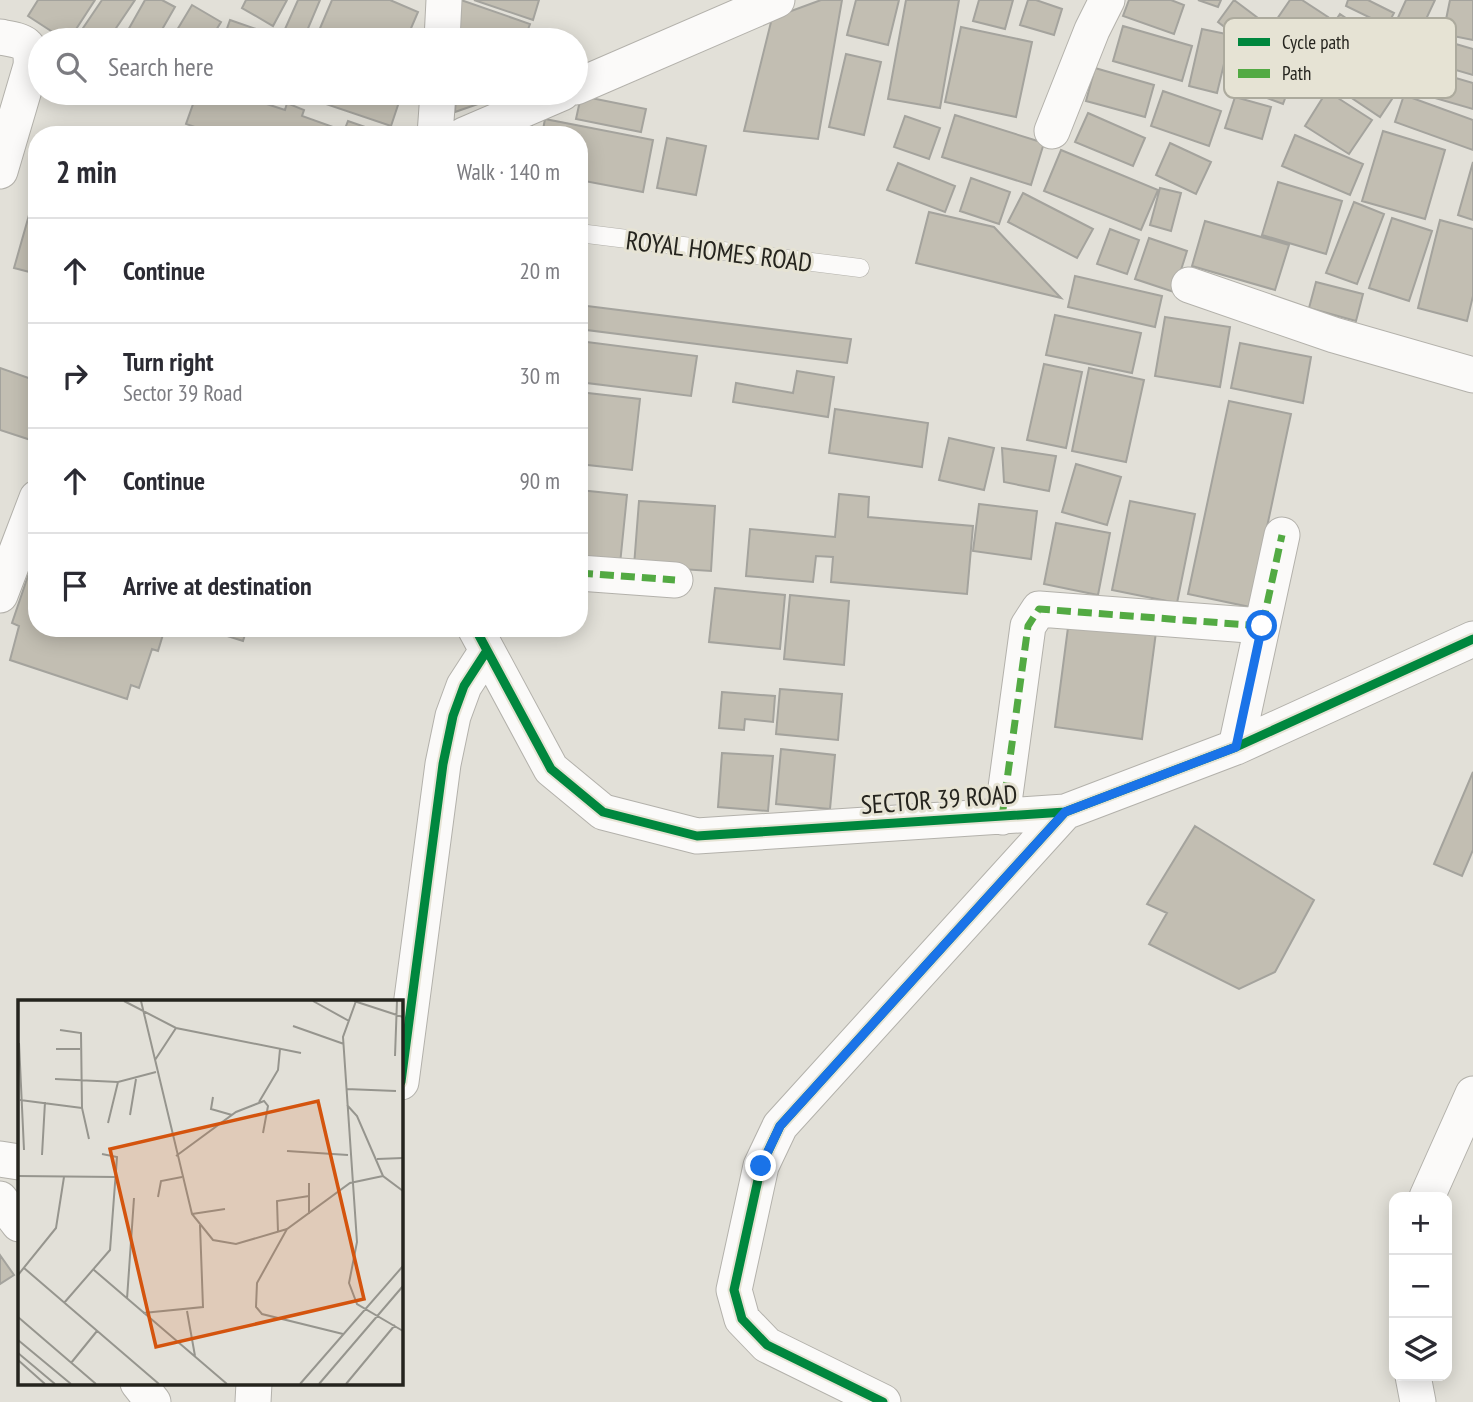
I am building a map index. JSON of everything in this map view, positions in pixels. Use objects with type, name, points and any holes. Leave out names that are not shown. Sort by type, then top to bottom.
[{"type":"street","points":[[443,28],[444,0]]},
{"type":"street","points":[[588,82],[777,0]]},
{"type":"street","points":[[1052,131],[1092,30],[1107,0]]},
{"type":"street","points":[[0,37],[22,42],[28,47]]},
{"type":"street","points":[[0,171],[28,76]]},
{"type":"street","points":[[436,126],[437,105]]},
{"type":"street","points":[[485,126],[534,105]]},
{"type":"street","points":[[1189,285],[1334,335],[1473,375]]},
{"type":"street","points":[[0,595],[28,522]]},
{"type":"street","points":[[1236,747],[1282,535]]},
{"type":"street","points":[[588,574],[675,580]]},
{"type":"street","points":[[1002,817],[1028,626],[1039,609],[1262,626]]},
{"type":"street","name":"SECTOR 39 ROAD","points":[[481,640],[551,769],[603,812],[697,836],[1065,812],[1236,747],[1473,639]]},
{"type":"street","points":[[402,1074],[443,764],[453,716],[481,640]]},
{"type":"street","points":[[883,1402],[767,1345],[742,1319],[734,1290],[761,1166],[780,1126],[1065,812]]},
{"type":"street","points":[[1429,1192],[1473,1094]]},
{"type":"street","points":[[0,1158],[18,1162]]},
{"type":"street","points":[[0,1199],[18,1223]]},
{"type":"street","points":[[1414,1381],[1418,1402]]},
{"type":"street","points":[[139,1384],[153,1402]]},
{"type":"street","points":[[253,1402],[254,1384]]},
{"type":"lane","name":"ROYAL HOMES ROAD","points":[[588,234],[860,268]]},
{"type":"building","points":[[38,0],[95,0],[77,28],[46,28],[28,16]]},
{"type":"building","points":[[102,0],[135,0],[116,28],[83,28]]},
{"type":"building","points":[[145,0],[162,0],[175,7],[163,28],[129,28]]},
{"type":"building","points":[[246,0],[287,0],[273,26],[242,8]]},
{"type":"building","points":[[298,0],[320,0],[308,28],[285,28]]},
{"type":"building","points":[[332,0],[390,0],[418,12],[411,28],[320,28]]},
{"type":"building","points":[[461,0],[530,24],[528,28],[460,28]]},
{"type":"building","points":[[474,0],[539,0],[533,20]]},
{"type":"building","points":[[821,0],[842,0],[818,139],[744,131],[772,18]]},
{"type":"building","points":[[856,0],[899,0],[888,45],[847,35]]},
{"type":"building","points":[[906,0],[959,0],[940,108],[888,99]]},
{"type":"building","points":[[979,0],[1013,0],[1005,29],[973,21]]},
{"type":"building","points":[[1028,0],[1062,9],[1054,35],[1020,25]]},
{"type":"building","points":[[1129,0],[1171,0],[1184,5],[1174,34],[1123,16]]},
{"type":"building","points":[[1198,0],[1221,0],[1218,7]]},
{"type":"building","points":[[1234,0],[1258,18],[1224,18],[1224,27],[1218,22]]},
{"type":"building","points":[[1290,0],[1302,0],[1328,17],[1327,18],[1278,18]]},
{"type":"building","points":[[1348,0],[1368,0],[1394,13],[1391,18],[1371,18],[1346,6]]},
{"type":"building","points":[[1406,0],[1435,0],[1427,18],[1398,18]]},
{"type":"building","points":[[1450,0],[1473,0],[1473,40],[1456,37],[1456,18],[1446,18]]},
{"type":"building","points":[[192,5],[221,22],[217,28],[178,28]]},
{"type":"building","points":[[230,20],[253,28],[227,28]]},
{"type":"building","points":[[1123,26],[1192,46],[1182,81],[1113,61]]},
{"type":"building","points":[[961,27],[1032,42],[1016,117],[945,102]]},
{"type":"building","points":[[1202,29],[1224,34],[1224,64],[1217,93],[1189,86]]},
{"type":"building","points":[[1456,44],[1473,49],[1473,75],[1456,70]]},
{"type":"building","points":[[846,54],[881,62],[864,135],[829,127]]},
{"type":"building","points":[[1095,68],[1154,85],[1145,117],[1086,101]]},
{"type":"building","points":[[1456,78],[1473,83],[1473,109],[1435,98],[1456,98]]},
{"type":"building","points":[[1163,91],[1221,111],[1209,146],[1151,126]]},
{"type":"building","points":[[588,97],[646,109],[641,132],[576,119],[579,105],[588,105]]},
{"type":"building","points":[[1235,98],[1271,107],[1262,139],[1225,128]]},
{"type":"building","points":[[1267,98],[1285,98],[1283,104]]},
{"type":"building","points":[[1323,98],[1338,98],[1372,120],[1349,154],[1305,126]]},
{"type":"building","points":[[1352,98],[1393,98],[1380,117]]},
{"type":"building","points":[[1403,98],[1412,98],[1473,120],[1473,150],[1395,122]]},
{"type":"building","points":[[193,105],[270,105],[285,110],[286,105],[292,105],[304,110],[302,116],[330,126],[192,126],[186,124]]},
{"type":"building","points":[[329,105],[398,105],[391,126]]},
{"type":"building","points":[[455,105],[475,105],[455,112]]},
{"type":"building","points":[[1088,113],[1145,138],[1133,166],[1075,142]]},
{"type":"building","points":[[534,114],[532,126],[504,126]]},
{"type":"building","points":[[955,115],[1044,143],[1031,185],[942,157]]},
{"type":"building","points":[[905,116],[940,128],[929,159],[894,147]]},
{"type":"building","points":[[545,119],[581,126],[544,126]]},
{"type":"building","points":[[348,121],[362,126],[346,126]]},
{"type":"building","points":[[588,127],[653,140],[643,192],[588,182]]},
{"type":"building","points":[[1383,131],[1445,150],[1425,219],[1362,201]]},
{"type":"building","points":[[1295,135],[1363,164],[1350,195],[1282,166]]},
{"type":"building","points":[[667,138],[706,146],[696,195],[657,188]]},
{"type":"building","points":[[1170,143],[1211,162],[1196,194],[1156,175]]},
{"type":"building","points":[[1061,150],[1158,190],[1141,230],[1044,191]]},
{"type":"building","points":[[1473,162],[1473,220],[1458,215]]},
{"type":"building","points":[[898,163],[955,186],[945,212],[887,190]]},
{"type":"building","points":[[971,178],[1010,192],[999,224],[960,211]]},
{"type":"building","points":[[1278,182],[1342,201],[1326,254],[1262,235]]},
{"type":"building","points":[[1160,188],[1181,193],[1171,231],[1150,225]]},
{"type":"building","points":[[1023,193],[1093,229],[1077,258],[1008,222]]},
{"type":"building","points":[[1354,202],[1384,214],[1357,284],[1326,273]]},
{"type":"building","points":[[929,212],[994,227],[1061,298],[916,263]]},
{"type":"building","points":[[1392,218],[1432,231],[1409,301],[1369,288]]},
{"type":"building","points":[[28,219],[28,272],[14,268]]},
{"type":"building","points":[[1440,220],[1473,229],[1473,296],[1467,321],[1418,308]]},
{"type":"building","points":[[1205,221],[1289,245],[1275,290],[1192,266]]},
{"type":"building","points":[[1110,229],[1139,240],[1127,274],[1097,264]]},
{"type":"building","points":[[1149,238],[1187,251],[1174,292],[1135,279]]},
{"type":"building","points":[[1075,276],[1162,296],[1155,327],[1068,307]]},
{"type":"building","points":[[1316,282],[1363,294],[1356,321],[1309,308]]},
{"type":"building","points":[[588,306],[851,339],[847,363],[588,330]]},
{"type":"building","points":[[1055,315],[1141,333],[1132,373],[1046,355]]},
{"type":"building","points":[[1165,317],[1230,327],[1220,387],[1155,376]]},
{"type":"building","points":[[588,342],[697,356],[691,396],[588,383]]},
{"type":"building","points":[[1240,343],[1311,357],[1303,403],[1231,388]]},
{"type":"building","points":[[1044,364],[1082,372],[1066,448],[1027,440]]},
{"type":"building","points":[[0,368],[28,378],[28,439],[0,430]]},
{"type":"building","points":[[1089,368],[1144,380],[1126,462],[1072,451]]},
{"type":"building","points":[[797,371],[834,377],[828,417],[733,402],[736,383],[793,393]]},
{"type":"building","points":[[588,393],[640,399],[632,470],[588,465]]},
{"type":"building","points":[[1229,401],[1291,414],[1250,607],[1188,594]]},
{"type":"building","points":[[835,409],[928,423],[922,467],[829,453]]},
{"type":"building","points":[[949,438],[994,448],[984,490],[939,480]]},
{"type":"building","points":[[1002,448],[1056,456],[1049,491],[1004,482]]},
{"type":"building","points":[[1076,464],[1121,477],[1107,525],[1062,512]]},
{"type":"building","points":[[588,491],[627,495],[620,564],[588,561]]},
{"type":"building","points":[[839,494],[869,497],[868,517],[973,526],[967,594],[831,582],[833,557],[816,556],[813,582],[746,576],[750,529],[835,537]]},
{"type":"building","points":[[639,501],[715,506],[711,571],[634,566]]},
{"type":"building","points":[[1130,501],[1195,514],[1177,603],[1112,590]]},
{"type":"building","points":[[979,504],[1037,511],[1031,559],[973,551]]},
{"type":"building","points":[[1056,523],[1110,533],[1098,595],[1044,584]]},
{"type":"building","points":[[28,576],[28,637],[162,637],[158,651],[152,649],[139,688],[131,685],[127,699],[10,660],[19,626],[12,623]]},
{"type":"building","points":[[715,588],[785,595],[780,649],[709,642]]},
{"type":"building","points":[[790,595],[849,601],[844,665],[784,659]]},
{"type":"building","points":[[1069,620],[1156,632],[1142,739],[1055,727]]},
{"type":"building","points":[[780,689],[842,694],[838,740],[776,734]]},
{"type":"building","points":[[722,692],[775,696],[773,722],[745,719],[744,730],[719,728]]},
{"type":"building","points":[[781,749],[835,755],[830,809],[776,804]]},
{"type":"building","points":[[722,753],[773,756],[768,811],[718,807]]},
{"type":"building","points":[[1473,772],[1473,850],[1462,876],[1434,864]]},
{"type":"building","points":[[1195,826],[1314,900],[1275,972],[1239,989],[1149,944],[1167,913],[1147,904]]},
{"type":"building","points":[[0,1255],[14,1275],[0,1284]]},
{"type":"marked path","points":[[1236,747],[1282,535]]},
{"type":"marked path","points":[[588,574],[675,580]]},
{"type":"marked path","points":[[1002,817],[1028,626],[1039,609],[1262,626]]},
{"type":"cycle path","points":[[480,637],[551,769],[603,812],[697,836],[1065,812],[1236,747],[1473,639]]},
{"type":"cycle path","points":[[402,1074],[443,764],[453,716],[464,686],[486,652]]},
{"type":"cycle path","points":[[883,1402],[767,1345],[742,1319],[734,1290],[761,1166],[780,1126],[1065,812]]},
{"type":"route","points":[[761,1166],[780,1126],[1065,812],[1236,747],[1262,626]]}]
